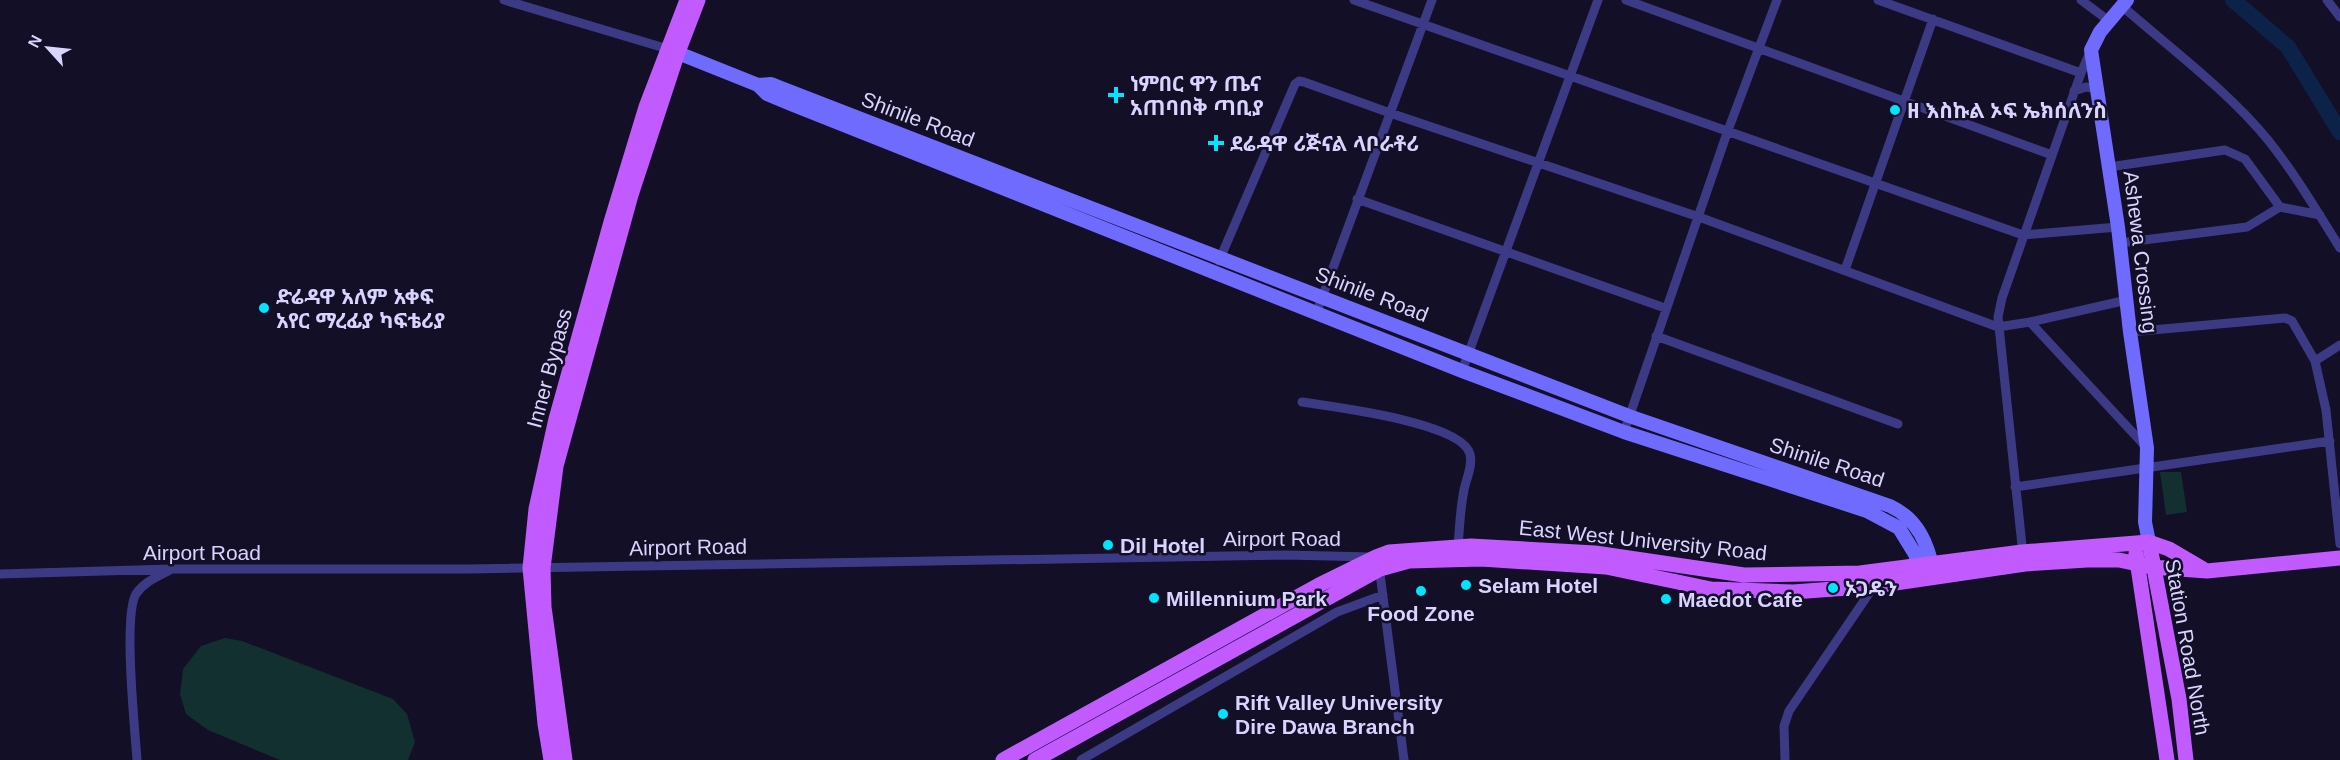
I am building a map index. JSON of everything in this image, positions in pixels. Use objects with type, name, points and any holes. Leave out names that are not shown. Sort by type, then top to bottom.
[{"type":"main road","name":"Inner Bypass","points":[[551,760],[545,724],[537,568],[556,466],[626,194],[673,51],[687,0]]},
{"type":"main road","name":"Inner Bypass","points":[[673,51],[698,0]]},
{"type":"main road","name":"East West University Road","points":[[1458,553],[1606,567],[1711,589],[1792,592],[1877,578],[2142,542]]},
{"type":"main road","name":"Station Road North","points":[[2142,542],[2136,562],[2154,661],[2167,760]]},
{"type":"main road","name":"Station Road North","points":[[2142,542],[2152,567],[2179,699],[2186,760]]},
{"type":"main road","points":[[2142,542],[2169,549],[2207,571]]},
{"type":"main road","name":"East West University Road","points":[[1003,760],[1035,754],[1309,590],[1378,563],[1389,552],[1605,554],[1744,575],[1877,578]]},
{"type":"main road","name":"East West University Road","points":[[2024,558],[2136,562],[2152,567],[2207,571],[2340,558]]},
{"type":"main road","name":"Inner Bypass","points":[[537,568],[565,760]]},
{"type":"main road","points":[[1761,591],[1762,575]]},
{"type":"street","name":"Shinile Road","points":[[504,0],[673,51],[758,85],[767,94],[791,104],[1462,371],[1624,432],[1867,511],[1899,528],[1927,572]]},
{"type":"street","points":[[1354,0],[1727,133],[2023,235],[2118,227]]},
{"type":"street","points":[[1316,314],[1432,0]]},
{"type":"street","points":[[1462,371],[1598,0]]},
{"type":"street","points":[[1626,0],[2052,155]]},
{"type":"street","points":[[1624,432],[1665,308],[1777,0]]},
{"type":"street","points":[[1878,0],[2080,73]]},
{"type":"street","points":[[2081,0],[2109,21]]},
{"type":"street","points":[[2327,0],[2340,17]]},
{"type":"street","points":[[2024,558],[1998,327],[2002,298],[2080,73],[2100,32],[2125,3],[2253,123],[2302,188],[2340,248]]},
{"type":"street","points":[[1845,270],[1933,19]]},
{"type":"street","name":"Ashewa Crossing","points":[[2091,50],[2118,227],[2147,448],[2148,467],[2142,542]]},
{"type":"street","points":[[1215,273],[1296,82],[1304,82],[1699,217],[1998,327],[2127,300]]},
{"type":"street","name":"Shinile Road","points":[[758,85],[771,84],[1629,416],[1866,496],[1904,513],[1920,532],[1927,572]]},
{"type":"street","points":[[2074,91],[2086,87],[2097,89]]},
{"type":"street","points":[[2109,167],[2225,150],[2245,159],[2280,207]]},
{"type":"street","points":[[1357,199],[1665,308]]},
{"type":"street","points":[[2120,243],[2247,227],[2280,207],[2320,215]]},
{"type":"street","points":[[2130,332],[2285,318],[2292,321],[2315,361],[2326,410],[2340,544]]},
{"type":"street","points":[[2030,322],[2147,448]]},
{"type":"street","points":[[1656,336],[1898,424]]},
{"type":"street","points":[[2315,361],[2340,345]]},
{"type":"street","points":[[1302,402],[1406,420],[1435,429],[1465,445],[1470,453],[1470,464],[1463,492],[1458,553]]},
{"type":"street","points":[[2015,487],[2330,441]]},
{"type":"street","name":"Airport Road","points":[[0,574],[172,569],[537,568],[1274,555],[1378,563]]},
{"type":"street","points":[[1378,563],[1404,760]]},
{"type":"street","points":[[137,760],[131,678],[130,612],[133,600],[142,587],[172,569]]},
{"type":"street","points":[[1785,760],[1784,726],[1789,711],[1877,578]]},
{"type":"street","points":[[1081,760],[1337,612],[1383,595]]},
{"type":"green space","points":[[2160,472],[2181,472],[2187,512],[2166,515]]},
{"type":"green space","points":[[225,638],[242,641],[393,699],[407,714],[415,742],[408,760],[280,760],[208,730],[186,714],[180,694],[183,669],[201,646]]},
{"type":"waterway","points":[[2233,0],[2288,47],[2340,132]]},
{"type":"place","name":"ነምበር ዋን ጤና አጠባበቅ ጣቢያ","points":[[1116,95]]},
{"type":"place","name":"ዘ እስኩል ኦፍ ኤክሰለንስ","points":[[1895,110]]},
{"type":"place","name":"ደሬዳዋ ሪጅናል ላቦራቶሪ","points":[[1216,143]]},
{"type":"place","name":"ድሬዳዋ አለም አቀፍ አየር ማረፊያ ካፍቴሪያ","points":[[264,308]]},
{"type":"place","name":"Dil Hotel","points":[[1108,545]]},
{"type":"place","name":"Selam Hotel","points":[[1466,585]]},
{"type":"place","name":"ኦጋዴን","points":[[1833,588]]},
{"type":"place","name":"Food Zone","points":[[1421,591]]},
{"type":"place","name":"Millennium Park","points":[[1154,598]]},
{"type":"place","name":"Maedot Cafe","points":[[1666,599]]},
{"type":"place","name":"Rift Valley University Dire Dawa Branch","points":[[1223,714]]}]
